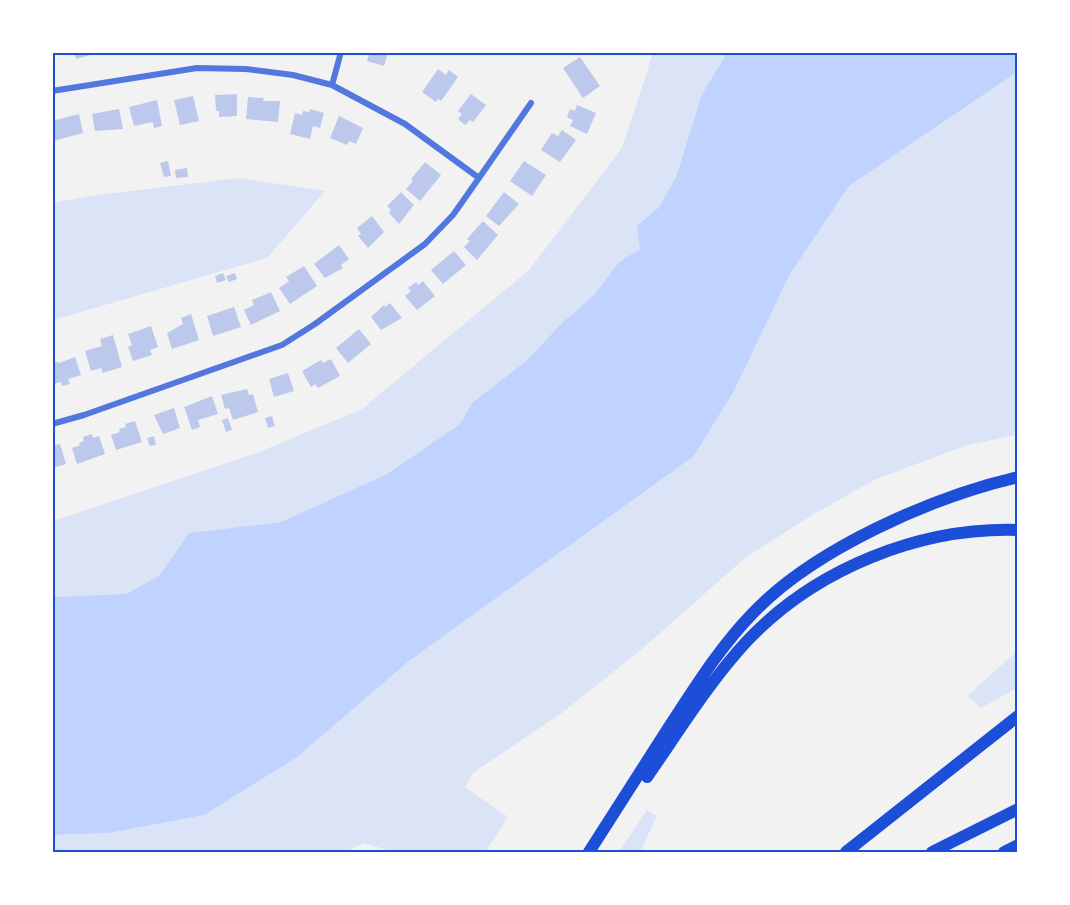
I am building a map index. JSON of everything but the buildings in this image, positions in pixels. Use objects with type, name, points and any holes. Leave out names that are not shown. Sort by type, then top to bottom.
[{"type":"highway","points":[[591,852],[710,663],[772,594],[833,554],[897,519],[965,492],[1017,477]]},
{"type":"highway","points":[[591,852],[726,666],[769,620],[837,573],[876,555],[920,540],[959,533],[1017,530]]},
{"type":"highway","points":[[846,852],[1017,716]]},
{"type":"highway","points":[[933,852],[1017,809]]},
{"type":"highway","points":[[1004,852],[1017,844]]},
{"type":"street","points":[[332,85],[341,52]]},
{"type":"street","points":[[52,91],[197,68],[246,69],[293,75],[332,85],[405,124],[480,178]]},
{"type":"street","points":[[52,423],[84,415],[282,345],[315,324],[425,244],[453,215],[531,103]]},
{"type":"shaded area","points":[[653,53],[728,53],[702,94],[676,177],[659,207],[637,226],[640,249],[619,262],[594,295],[562,323],[526,361],[472,403],[460,424],[387,474],[281,522],[189,533],[159,576],[124,594],[53,597],[53,521],[259,452],[362,409],[529,270],[622,148]]},
{"type":"shaded area","points":[[1017,72],[1017,435],[967,445],[874,480],[809,517],[745,558],[642,649],[563,712],[473,773],[465,787],[508,817],[485,852],[394,852],[364,843],[345,852],[53,852],[52,835],[109,833],[204,815],[296,758],[409,661],[694,456],[734,391],[790,274],[849,186]]},
{"type":"shaded area","points":[[239,178],[325,191],[267,258],[53,320],[53,203],[89,196]]},
{"type":"shaded area","points":[[1017,651],[1017,688],[981,708],[967,696]]},
{"type":"shaded area","points":[[647,810],[657,816],[640,852],[619,852]]},
{"type":"water","points":[[728,52],[1017,53],[1017,72],[849,186],[790,274],[734,391],[694,456],[409,661],[296,758],[204,815],[109,833],[53,835],[53,597],[125,594],[159,576],[189,533],[281,522],[387,474],[460,424],[472,403],[526,361],[562,323],[594,295],[619,262],[640,249],[637,226],[659,207],[676,177],[702,94]]}]
